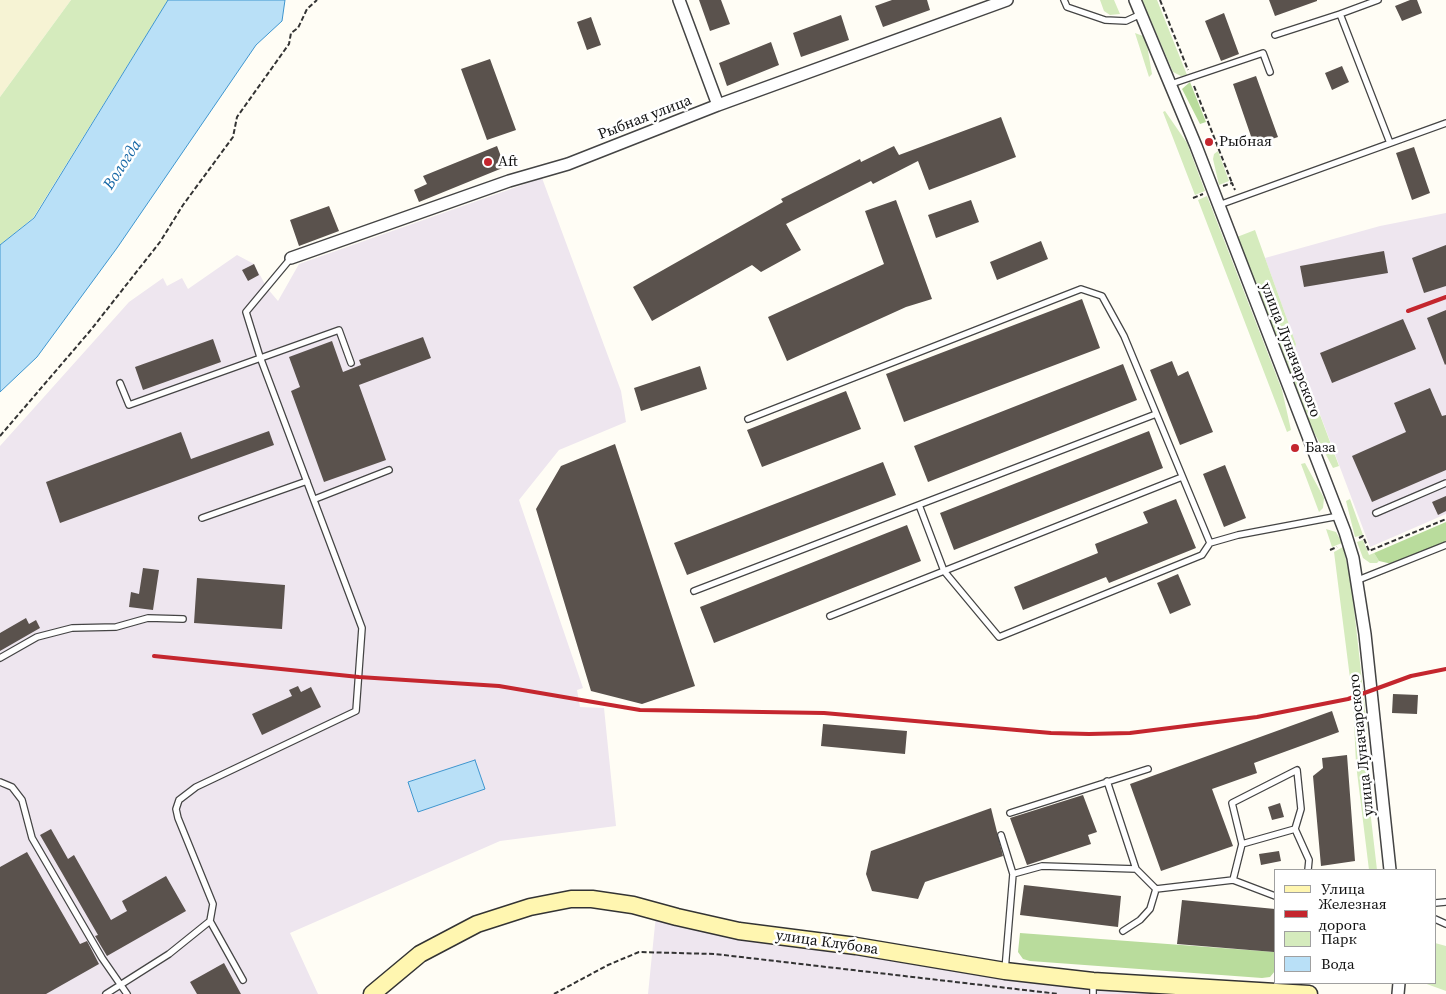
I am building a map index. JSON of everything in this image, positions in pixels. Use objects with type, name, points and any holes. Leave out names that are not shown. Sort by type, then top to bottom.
[{"type":"main road","name":"улица Клубова","points":[[372,994],[420,954],[470,927],[530,907],[578,899],[633,904],[677,918],[739,931],[856,946],[1093,987],[1309,994]]},
{"type":"street","points":[[679,0],[718,105]]},
{"type":"street","name":"Рыбная улица","points":[[291,258],[509,180],[568,164],[718,105],[1007,0]]},
{"type":"street","name":"улица Луначарского","points":[[1135,0],[1219,205],[1339,516],[1358,580],[1390,869]]},
{"type":"lane","points":[[1064,0],[1067,7],[1104,20],[1126,21],[1141,14]]},
{"type":"lane","points":[[1275,35],[1378,0]]},
{"type":"lane","points":[[1340,14],[1390,143]]},
{"type":"lane","points":[[1171,84],[1263,53],[1270,72]]},
{"type":"lane","points":[[1219,205],[1446,122]]},
{"type":"lane","points":[[243,980],[210,921],[213,904],[178,818],[176,809],[179,800],[196,787],[356,710],[362,628],[260,357],[246,312],[291,258]]},
{"type":"lane","points":[[748,419],[1081,289],[1102,296],[1124,336],[1210,543]]},
{"type":"lane","points":[[120,383],[128,405],[339,330],[351,363]]},
{"type":"lane","points":[[694,591],[1156,414]]},
{"type":"lane","points":[[315,499],[390,470]]},
{"type":"lane","points":[[830,616],[1182,477]]},
{"type":"lane","points":[[202,518],[307,481]]},
{"type":"lane","points":[[1376,513],[1446,483]]},
{"type":"lane","points":[[919,505],[944,571],[999,637],[1202,555],[1210,543],[1238,535],[1339,516]]},
{"type":"lane","points":[[1358,580],[1446,545]]},
{"type":"lane","points":[[0,658],[37,637],[72,628],[116,627],[148,618],[183,619]]},
{"type":"lane","points":[[1010,813],[1148,769]]},
{"type":"lane","points":[[1233,880],[1242,844],[1232,803],[1297,770],[1300,809],[1295,829],[1308,860],[1308,869]]},
{"type":"lane","points":[[1108,781],[1136,869],[1156,889]]},
{"type":"lane","points":[[0,782],[12,787],[22,800],[32,838],[102,958],[127,994]]},
{"type":"lane","points":[[1242,844],[1295,829]]},
{"type":"lane","points":[[1000,835],[1013,874],[1005,972]]},
{"type":"lane","points":[[1013,874],[1042,866],[1136,869]]},
{"type":"lane","points":[[1156,889],[1233,880],[1274,896]]},
{"type":"lane","points":[[1124,930],[1140,920],[1150,909],[1156,889]]},
{"type":"lane","points":[[106,994],[169,954],[210,921]]},
{"type":"path","points":[[0,436],[90,331],[160,242],[183,205],[232,137],[237,117],[289,44],[291,33],[298,28],[307,9],[317,0]]},
{"type":"path","points":[[1160,0],[1238,198]]},
{"type":"path","points":[[1218,188],[1232,183]]},
{"type":"path","points":[[1193,198],[1206,193]]},
{"type":"path","points":[[1355,540],[1363,536],[1369,551],[1446,519]]},
{"type":"path","points":[[1330,550],[1342,545]]},
{"type":"path","points":[[554,994],[608,965],[639,952],[715,954],[1059,994]]},
{"type":"shaded area","points":[[0,0],[71,0],[0,97]]},
{"type":"shaded area","points":[[542,178],[621,391],[626,422],[559,450],[519,500],[583,688],[577,690],[580,707],[604,708],[616,826],[500,841],[290,933],[318,994],[0,994],[0,446],[129,302],[163,278],[167,286],[182,278],[188,289],[237,255],[254,264],[267,288],[278,301],[299,264]]},
{"type":"shaded area","points":[[1446,213],[1446,514],[1370,547],[1295,348],[1296,344],[1265,258],[1380,226]]},
{"type":"shaded area","points":[[656,915],[1211,994],[648,994]]},
{"type":"green space","points":[[71,0],[168,0],[33,218],[0,245],[0,97]]},
{"type":"green space","points":[[1100,0],[1114,0],[1120,14],[1110,15],[1104,11]]},
{"type":"green space","points":[[1142,0],[1157,0],[1187,75],[1181,76],[1173,72]]},
{"type":"green space","points":[[1135,33],[1143,36],[1147,45],[1152,74],[1149,77]]},
{"type":"green space","points":[[1190,82],[1206,122],[1200,124],[1182,89]]},
{"type":"green space","points":[[1165,111],[1187,143],[1205,191],[1195,195],[1163,112]]},
{"type":"green space","points":[[1218,151],[1229,181],[1219,185],[1213,159],[1214,154]]},
{"type":"green space","points":[[1207,196],[1282,390],[1291,430],[1287,432],[1198,200]]},
{"type":"green space","points":[[1255,230],[1296,344],[1295,348],[1339,466],[1333,468],[1309,423],[1237,237]]},
{"type":"green space","points":[[1305,463],[1324,498],[1323,508],[1319,512],[1301,464]]},
{"type":"green space","points":[[1350,499],[1363,535],[1355,537],[1346,501]]},
{"type":"green space","points":[[1446,522],[1446,542],[1392,564],[1379,561],[1374,553]]},
{"type":"green space","points":[[1326,529],[1336,532],[1342,543],[1332,547]]},
{"type":"green space","points":[[1363,540],[1369,555],[1374,553],[1379,561],[1377,563],[1370,563],[1363,558],[1357,542]]},
{"type":"green space","points":[[1343,547],[1351,581],[1363,690],[1352,694],[1334,552]]},
{"type":"green space","points":[[1364,698],[1367,731],[1365,766],[1377,869],[1369,869],[1356,764],[1353,701]]},
{"type":"green space","points":[[1020,933],[1274,952],[1274,972],[1270,977],[1262,978],[1030,961],[1023,959],[1018,952]]},
{"type":"green space","points":[[1436,943],[1446,946],[1446,991],[1427,984],[1436,984]]},
{"type":"water","name":"Вологда","points":[[168,0],[285,0],[282,21],[256,45],[117,248],[37,357],[0,392],[0,245],[34,218]]},
{"type":"water","points":[[475,760],[485,789],[418,812],[408,782]]},
{"type":"building","points":[[699,0],[721,0],[730,24],[710,31]]},
{"type":"building","points":[[892,0],[927,0],[930,10],[883,27],[875,6]]},
{"type":"building","points":[[1269,0],[1317,0],[1317,1],[1275,16]]},
{"type":"building","points":[[1410,0],[1417,0],[1422,13],[1402,21],[1395,6]]},
{"type":"building","points":[[1224,13],[1239,54],[1221,61],[1205,21]]},
{"type":"building","points":[[841,15],[849,40],[801,57],[793,33]]},
{"type":"building","points":[[591,17],[601,45],[587,50],[577,22]]},
{"type":"building","points":[[771,42],[779,65],[727,86],[719,63]]},
{"type":"building","points":[[490,59],[516,130],[487,140],[461,69]]},
{"type":"building","points":[[1342,66],[1349,82],[1332,90],[1325,73]]},
{"type":"building","points":[[1256,76],[1278,137],[1254,145],[1233,84]]},
{"type":"building","points":[[1001,117],[1016,157],[929,190],[918,161],[873,184],[871,181],[786,224],[801,250],[761,272],[752,265],[652,321],[633,287],[783,202],[781,199],[860,159],[861,162],[894,146],[899,155]]},
{"type":"building","points":[[497,146],[505,167],[419,202],[414,190],[427,184],[423,176]]},
{"type":"building","points":[[1414,147],[1430,193],[1412,200],[1396,153]]},
{"type":"building","points":[[896,200],[932,299],[906,307],[787,361],[768,317],[884,264],[865,211]]},
{"type":"building","points":[[971,200],[979,222],[936,238],[928,215]]},
{"type":"building","points":[[329,206],[339,231],[299,246],[290,220]]},
{"type":"building","points":[[1041,241],[1048,259],[997,280],[990,262]]},
{"type":"building","points":[[1446,245],[1446,286],[1424,293],[1412,258]]},
{"type":"building","points":[[1384,251],[1388,273],[1304,287],[1300,266]]},
{"type":"building","points":[[254,264],[259,275],[248,281],[242,270]]},
{"type":"building","points":[[1082,299],[1100,348],[904,422],[886,374]]},
{"type":"building","points":[[1446,310],[1446,364],[1445,365],[1427,318]]},
{"type":"building","points":[[1403,319],[1416,349],[1332,383],[1320,353]]},
{"type":"building","points":[[423,337],[431,358],[359,385],[386,460],[324,482],[291,391],[300,387],[289,357],[332,341],[343,372],[361,365],[359,360]]},
{"type":"building","points":[[213,339],[221,362],[143,390],[135,367]]},
{"type":"building","points":[[1172,361],[1178,376],[1188,371],[1213,432],[1180,445],[1150,370]]},
{"type":"building","points":[[1123,364],[1137,400],[928,482],[914,446]]},
{"type":"building","points":[[700,366],[707,389],[641,411],[634,388]]},
{"type":"building","points":[[1430,388],[1442,416],[1446,415],[1446,470],[1372,502],[1352,456],[1406,432],[1394,403]]},
{"type":"building","points":[[846,391],[861,429],[762,467],[747,430]]},
{"type":"building","points":[[269,431],[274,445],[60,523],[46,482],[181,432],[191,459]]},
{"type":"building","points":[[1149,431],[1163,468],[954,550],[940,513]]},
{"type":"building","points":[[615,444],[695,686],[642,704],[591,691],[536,509],[561,466]]},
{"type":"building","points":[[883,462],[896,495],[687,575],[674,543]]},
{"type":"building","points":[[1225,465],[1246,518],[1224,527],[1203,474]]},
{"type":"building","points":[[1446,496],[1446,511],[1438,515],[1432,502]]},
{"type":"building","points":[[1176,499],[1196,548],[1109,583],[1106,577],[1023,610],[1014,587],[1098,553],[1095,544],[1148,523],[1143,512]]},
{"type":"building","points":[[907,525],[921,561],[714,643],[700,607]]},
{"type":"building","points":[[143,568],[159,570],[153,610],[129,607],[131,592],[139,594]]},
{"type":"building","points":[[1178,574],[1191,605],[1170,614],[1157,583]]},
{"type":"building","points":[[197,578],[285,585],[282,629],[194,623]]},
{"type":"building","points":[[26,618],[29,624],[36,620],[40,628],[0,651],[0,633]]},
{"type":"building","points":[[298,686],[301,692],[311,687],[321,707],[262,735],[252,714],[292,696],[289,690]]},
{"type":"building","points":[[1393,694],[1418,695],[1417,714],[1392,713]]},
{"type":"building","points":[[1332,711],[1339,732],[1254,763],[1257,773],[1212,789],[1233,846],[1161,871],[1130,784]]},
{"type":"building","points":[[823,724],[907,731],[905,754],[821,746]]},
{"type":"building","points":[[1347,755],[1355,861],[1321,866],[1313,776],[1323,768],[1322,758]]},
{"type":"building","points":[[1083,795],[1097,832],[1088,835],[1091,844],[1027,865],[1010,818]]},
{"type":"building","points":[[1280,803],[1284,817],[1272,820],[1268,807]]},
{"type":"building","points":[[991,808],[1003,856],[925,882],[918,899],[872,891],[866,874],[871,851]]},
{"type":"building","points":[[51,829],[68,859],[74,855],[111,920],[127,911],[122,901],[166,876],[186,911],[107,956],[95,936],[98,935],[40,835]]},
{"type":"building","points":[[1279,851],[1281,861],[1261,865],[1259,854]]},
{"type":"building","points":[[27,852],[80,944],[87,941],[99,964],[46,994],[0,994],[0,867]]},
{"type":"building","points":[[1024,885],[1121,896],[1118,927],[1020,915]]},
{"type":"building","points":[[1182,900],[1274,909],[1274,952],[1177,944]]},
{"type":"building","points":[[224,963],[241,994],[197,994],[190,982]]},
{"type":"railway","points":[[1408,311],[1446,297]]},
{"type":"railway","points":[[154,656],[359,677],[499,686],[640,710],[824,713],[1051,733],[1089,734],[1130,733],[1257,717],[1348,699],[1411,676],[1446,669]]},
{"type":"place","name":"Рыбная","points":[[1209,142]]},
{"type":"place","name":"Aft","points":[[488,162]]},
{"type":"place","name":"База","points":[[1295,448]]}]
